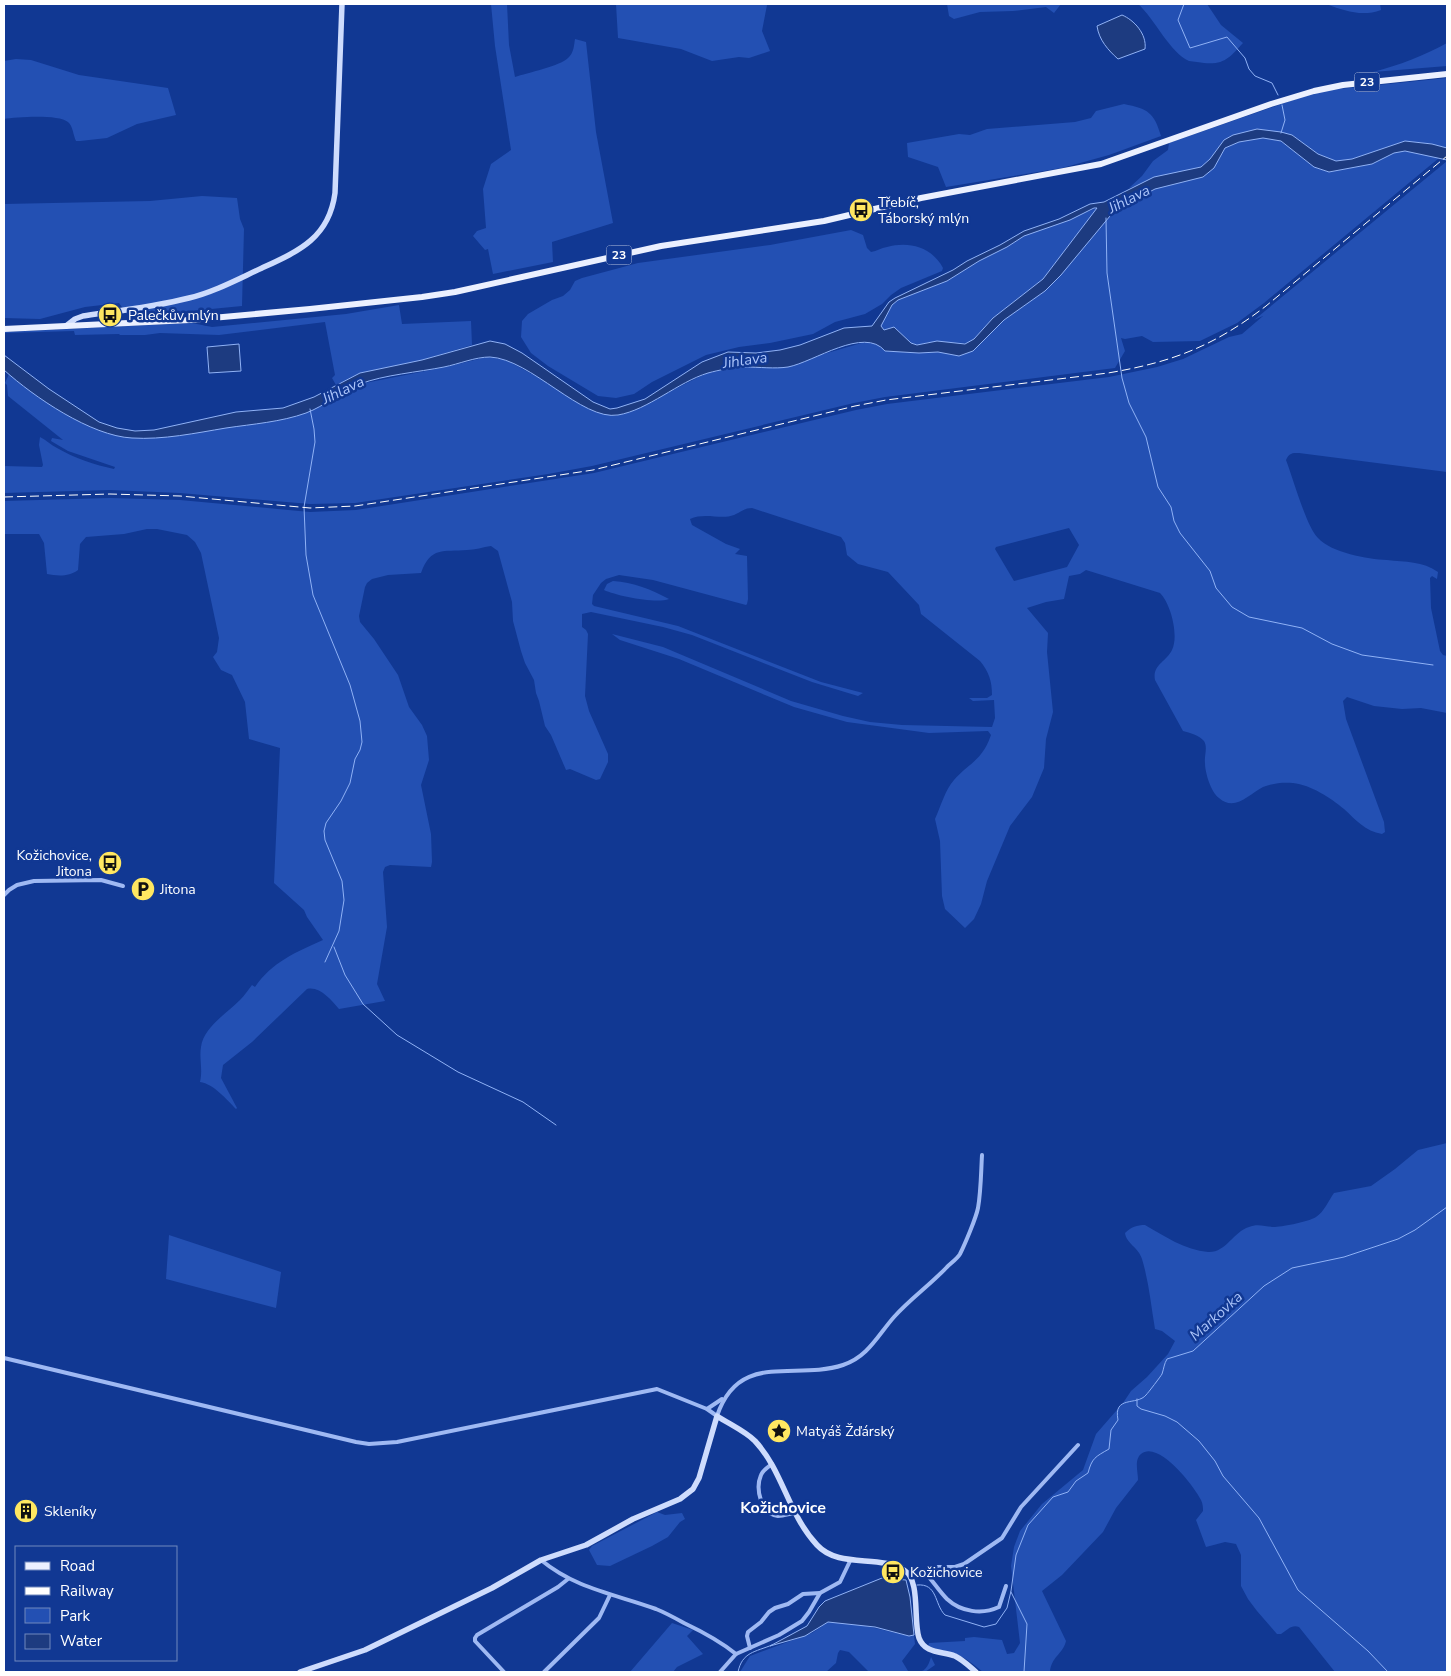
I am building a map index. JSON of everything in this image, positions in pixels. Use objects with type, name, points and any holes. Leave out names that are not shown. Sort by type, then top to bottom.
[{"type":"main road","name":"23","points":[[4,329],[154,323],[267,314],[455,292],[660,246],[818,222],[921,198],[1101,164],[1314,90],[1343,85],[1447,74]]},
{"type":"street","points":[[66,326],[79,317],[190,298],[218,288],[290,255],[306,246],[316,237],[331,213],[335,193],[342,4]]},
{"type":"street","points":[[4,895],[17,885],[34,882],[101,880],[123,886]]},
{"type":"street","points":[[707,1409],[750,1376],[781,1370],[816,1369],[842,1365],[862,1356],[894,1317],[959,1255],[978,1208],[982,1155]]},
{"type":"street","points":[[4,1358],[369,1444],[397,1442],[657,1389],[707,1409],[753,1439],[772,1464],[794,1513],[820,1548],[833,1556],[895,1566],[908,1573],[923,1571],[936,1566],[955,1567],[964,1564],[1002,1538],[1021,1507],[1078,1445]]},
{"type":"street","points":[[300,1672],[374,1646],[492,1588],[541,1560],[586,1545],[633,1519],[680,1499],[693,1489],[699,1478],[722,1399]]},
{"type":"street","points":[[772,1464],[761,1474],[761,1502],[765,1509],[778,1516],[794,1513]]},
{"type":"street","points":[[720,1672],[736,1654],[779,1635],[802,1621],[820,1594],[840,1582],[851,1559]]},
{"type":"street","points":[[541,1560],[568,1579],[658,1610],[708,1634],[736,1654]]},
{"type":"street","points":[[923,1571],[951,1602],[960,1607],[982,1613],[999,1607],[1006,1586]]},
{"type":"street","points":[[908,1573],[913,1585],[919,1638],[923,1646],[930,1651],[952,1655],[962,1660],[976,1672]]},
{"type":"street","points":[[504,1672],[475,1641],[477,1635],[558,1587],[568,1579]]},
{"type":"street","points":[[750,1648],[748,1632],[761,1622],[769,1612],[788,1604],[803,1594],[820,1594]]},
{"type":"street","points":[[544,1672],[599,1618],[610,1595]]},
{"type":"green space","points":[[491,4],[507,4],[509,45],[515,77],[564,61],[571,54],[575,39],[586,42],[596,132],[613,223],[552,242],[553,262],[493,274],[488,249],[485,250],[473,236],[477,231],[486,228],[483,189],[491,164],[511,150],[495,46]]},
{"type":"green space","points":[[616,4],[767,5],[762,31],[770,51],[749,58],[739,57],[712,61],[681,49],[618,38]]},
{"type":"green space","points":[[947,4],[1061,4],[1054,13],[1046,7],[980,12],[954,19],[949,16]]},
{"type":"green space","points":[[1138,4],[1207,4],[1221,25],[1243,43],[1230,56],[1217,63],[1189,61],[1169,44]]},
{"type":"green space","points":[[1326,4],[1380,4],[1381,10],[1360,13]]},
{"type":"green space","points":[[1447,43],[1447,66],[1373,72],[1411,60]]},
{"type":"green space","points":[[16,59],[31,60],[79,75],[168,88],[176,115],[137,124],[107,138],[80,141],[76,141],[71,126],[63,119],[37,117],[4,119],[4,61]]},
{"type":"green space","points":[[1447,78],[1447,148],[1405,141],[1352,159],[1336,161],[1318,154],[1292,135],[1258,129],[1233,135],[1224,140],[1210,159],[1201,167],[1129,188],[1142,176],[1153,161],[1168,150],[1169,143],[1319,91]]},
{"type":"green space","points":[[1124,104],[1149,113],[1156,122],[1161,136],[1109,155],[1062,168],[946,187],[938,167],[908,157],[907,143],[959,134],[970,135],[987,129],[1075,122],[1091,118],[1096,111]]},
{"type":"green space","points":[[1263,138],[1281,141],[1314,167],[1329,172],[1372,164],[1394,153],[1405,151],[1439,158],[1264,303],[1237,323],[1200,341],[1153,342],[1142,336],[1121,338],[1125,351],[1115,368],[885,397],[592,466],[355,503],[310,504],[180,493],[110,490],[4,493],[4,466],[42,467],[39,445],[40,437],[77,458],[114,469],[115,467],[68,451],[51,441],[52,438],[63,440],[8,396],[5,383],[9,374],[40,398],[93,428],[117,436],[132,438],[178,435],[308,412],[360,384],[487,357],[506,360],[550,384],[577,402],[616,416],[645,404],[707,373],[741,367],[779,367],[865,342],[880,345],[885,351],[938,352],[959,356],[980,344],[1004,320],[1045,291],[1115,210],[1155,189],[1203,177],[1217,162],[1225,148],[1239,142]]},
{"type":"green space","points":[[1447,161],[1447,472],[1299,453],[1291,454],[1286,460],[1313,532],[1324,543],[1350,554],[1420,564],[1438,572],[1437,579],[1432,576],[1430,578],[1431,608],[1440,651],[1443,655],[1447,656],[1447,713],[1421,708],[1402,709],[1374,706],[1347,697],[1343,701],[1346,719],[1384,822],[1385,832],[1382,834],[1376,833],[1366,828],[1327,796],[1300,784],[1278,783],[1263,787],[1236,803],[1225,802],[1219,798],[1213,791],[1207,777],[1205,767],[1206,746],[1204,741],[1197,736],[1183,731],[1155,680],[1157,667],[1172,650],[1175,637],[1173,620],[1164,598],[1160,593],[1086,570],[1080,574],[1069,576],[1064,599],[1027,608],[1048,633],[1047,652],[1053,712],[1046,739],[1044,768],[1032,797],[1010,826],[987,881],[981,904],[974,919],[965,928],[945,909],[942,896],[940,841],[935,819],[951,784],[984,750],[991,735],[988,731],[929,733],[847,722],[794,707],[679,659],[620,640],[612,634],[663,647],[791,701],[843,716],[870,722],[902,725],[992,727],[995,718],[994,700],[973,701],[969,698],[987,698],[992,695],[989,677],[980,661],[921,614],[919,605],[888,572],[858,564],[847,555],[845,543],[841,537],[752,508],[724,517],[701,516],[690,519],[692,525],[726,544],[740,549],[735,554],[747,556],[748,599],[746,605],[653,580],[619,575],[606,579],[601,583],[593,595],[592,604],[594,606],[678,626],[821,682],[863,693],[858,696],[812,682],[692,635],[591,612],[582,614],[582,627],[588,634],[585,696],[589,711],[608,754],[608,762],[600,779],[596,780],[570,769],[566,770],[551,735],[545,726],[534,680],[521,651],[513,621],[512,602],[498,551],[491,546],[470,550],[439,552],[429,558],[421,573],[388,575],[372,579],[367,583],[359,616],[360,622],[398,675],[409,707],[422,725],[427,736],[429,760],[421,785],[431,834],[431,867],[390,865],[385,867],[383,872],[387,927],[377,984],[385,1001],[339,1009],[321,992],[307,989],[252,1042],[223,1065],[221,1078],[236,1109],[215,1089],[200,1082],[201,1047],[206,1033],[216,1021],[240,1000],[252,985],[255,987],[277,964],[323,940],[304,910],[274,883],[280,748],[249,739],[245,702],[232,675],[221,670],[213,657],[217,652],[219,638],[201,553],[195,542],[187,535],[157,529],[86,537],[80,544],[78,570],[67,575],[47,574],[44,543],[39,534],[4,534],[4,501],[110,498],[180,500],[310,512],[356,510],[594,473],[887,404],[1109,377],[1157,367],[1183,359],[1229,337],[1242,334],[1263,316],[1254,320]],"holes":[[[1069,528],[1079,545],[1067,567],[1014,581],[995,549],[996,547]]]},
{"type":"green space","points":[[202,196],[237,198],[240,219],[244,229],[242,306],[129,317],[119,303],[85,307],[40,319],[4,318],[4,204],[150,201]]},
{"type":"green space","points":[[1097,208],[1043,279],[993,318],[969,343],[929,342],[918,345],[911,343],[894,327],[884,330],[881,325],[892,305],[898,300],[947,281],[1024,236]]},
{"type":"green space","points":[[851,230],[863,235],[867,248],[871,252],[895,245],[919,247],[933,255],[943,268],[942,271],[901,288],[882,304],[865,314],[835,322],[813,334],[706,355],[652,382],[634,394],[616,398],[598,396],[548,366],[531,353],[521,337],[522,321],[528,314],[563,296],[570,290],[575,281],[582,278],[638,263],[770,245]]},
{"type":"green space","points":[[399,305],[402,324],[471,321],[472,345],[422,360],[360,373],[336,385],[332,378],[335,375],[325,322],[219,335],[160,333],[145,335],[75,335],[74,331],[4,333],[192,323],[212,327],[346,314]]},
{"type":"green space","points":[[613,581],[642,587],[669,599],[655,601],[636,599],[604,590],[607,584]]},
{"type":"green space","points":[[1447,1143],[1447,1672],[1335,1672],[1299,1627],[1292,1627],[1281,1634],[1277,1634],[1248,1599],[1241,1586],[1241,1555],[1236,1544],[1225,1542],[1206,1547],[1196,1520],[1203,1511],[1202,1503],[1197,1494],[1175,1466],[1157,1453],[1148,1451],[1139,1457],[1137,1463],[1138,1480],[1116,1508],[1103,1532],[1062,1575],[1042,1591],[1066,1641],[1052,1663],[1050,1672],[983,1672],[958,1655],[928,1648],[929,1643],[965,1641],[965,1638],[974,1637],[1002,1640],[1007,1654],[1014,1653],[1020,1643],[1011,1566],[1014,1547],[1020,1531],[1042,1504],[1083,1470],[1096,1434],[1131,1391],[1168,1354],[1175,1341],[1162,1331],[1155,1329],[1142,1259],[1125,1233],[1139,1225],[1145,1225],[1183,1245],[1199,1251],[1214,1251],[1225,1246],[1238,1233],[1252,1226],[1275,1227],[1296,1224],[1312,1219],[1321,1212],[1334,1193],[1371,1186],[1418,1150]]},
{"type":"green space","points":[[169,1235],[281,1272],[276,1308],[166,1279]]},
{"type":"green space","points":[[657,1512],[665,1515],[682,1513],[685,1519],[680,1522],[668,1537],[652,1546],[610,1566],[597,1565],[589,1550],[592,1546]]},
{"type":"green space","points":[[828,1622],[857,1624],[909,1636],[914,1635],[915,1644],[902,1661],[908,1671],[916,1672],[869,1672],[849,1652],[840,1650],[836,1663],[826,1672],[740,1672],[750,1656],[812,1633]]},
{"type":"green space","points":[[672,1623],[693,1630],[687,1636],[703,1654],[677,1667],[673,1672],[630,1672]]},
{"type":"green space","points":[[931,1657],[935,1665],[925,1672],[920,1672],[928,1666]]},
{"type":"water","points":[[1122,15],[1139,28],[1144,38],[1145,49],[1118,59],[1105,44],[1097,26]]},
{"type":"water","name":"Jihlava","points":[[1257,129],[1281,132],[1292,135],[1318,154],[1336,161],[1352,159],[1405,141],[1432,144],[1447,148],[1447,160],[1405,151],[1394,153],[1372,164],[1329,172],[1314,167],[1281,141],[1263,138],[1239,142],[1225,148],[1214,168],[1203,177],[1155,189],[1115,210],[1061,275],[1045,291],[1004,320],[973,351],[959,356],[938,352],[885,351],[876,344],[865,342],[852,344],[788,367],[741,367],[708,373],[640,408],[618,415],[604,414],[589,409],[522,368],[506,360],[490,357],[369,381],[353,387],[313,410],[287,419],[179,436],[132,438],[116,436],[81,423],[31,392],[4,370],[4,355],[49,389],[99,422],[135,431],[154,430],[236,412],[283,408],[314,397],[360,373],[422,360],[490,341],[505,344],[522,353],[593,402],[610,409],[617,408],[645,399],[702,362],[728,352],[756,353],[780,350],[800,345],[844,328],[872,326],[889,302],[895,298],[953,270],[1024,231],[1059,219],[1090,204],[1104,202],[1154,177],[1201,167],[1210,159],[1224,140],[1233,135]],"holes":[[[1097,208],[1043,279],[993,318],[974,339],[965,344],[937,341],[917,345],[911,343],[894,327],[884,330],[881,326],[892,305],[898,300],[947,281],[1024,236],[1070,220]]]},
{"type":"water","points":[[239,344],[241,371],[209,373],[207,347]]},
{"type":"water","points":[[882,1578],[906,1580],[910,1597],[914,1635],[909,1636],[875,1627],[828,1622],[805,1636],[770,1646],[807,1626],[825,1601]]},
{"type":"waterway","points":[[1184,4],[1178,20],[1190,48],[1227,37],[1245,58],[1249,69],[1255,76],[1272,83],[1278,95]]},
{"type":"waterway","points":[[1281,133],[1285,120],[1282,105]]},
{"type":"waterway","name":"Jihlava","points":[[1106,218],[1107,273],[1122,378],[1129,403],[1146,437],[1158,487],[1171,507],[1174,521],[1180,533],[1210,571],[1216,588],[1232,607],[1249,617],[1302,628],[1332,644],[1362,655],[1433,665]]},
{"type":"waterway","points":[[310,409],[315,442],[304,507],[306,555],[313,595],[350,685],[360,721],[362,742],[355,759],[350,783],[341,801],[326,823],[324,831],[325,840],[342,881],[344,900],[339,931],[325,962]]},
{"type":"waterway","points":[[334,947],[345,975],[363,1004],[397,1035],[458,1072],[523,1102],[556,1125]]},
{"type":"waterway","name":"Markovka","points":[[917,1585],[929,1587],[945,1615],[984,1627],[996,1624],[1007,1608],[1016,1555],[1028,1525],[1053,1497],[1068,1492],[1076,1481],[1088,1473],[1095,1458],[1109,1449],[1111,1430],[1118,1420],[1117,1412],[1119,1407],[1122,1404],[1137,1400],[1146,1395],[1162,1374],[1167,1359],[1193,1351],[1264,1286],[1292,1268],[1344,1257],[1398,1239],[1415,1230],[1447,1207]]},
{"type":"waterway","points":[[1137,1399],[1137,1406],[1141,1409],[1165,1416],[1177,1422],[1199,1441],[1215,1461],[1223,1476],[1259,1518],[1298,1590],[1368,1651],[1388,1672]]},
{"type":"waterway","points":[[1011,1592],[1027,1624],[1024,1672]]},
{"type":"waterway","name":"Markovka","points":[[738,1672],[740,1665],[746,1657],[755,1651],[772,1645]]},
{"type":"railway","points":[[4,497],[110,494],[180,496],[310,508],[355,506],[593,470],[886,400],[1108,373],[1153,364],[1173,358],[1210,342],[1247,320],[1447,156]]},
{"type":"place","name":"Třebíč, Táborský mlýn","points":[[861,210]]},
{"type":"place","name":"Palečkův mlýn","points":[[110,315]]},
{"type":"place","name":"Kožichovice, Jitona","points":[[110,863]]},
{"type":"place","name":"Jitona","points":[[143,889]]},
{"type":"place","name":"Matyáš Žďárský","points":[[779,1431]]},
{"type":"place","name":"Skleníky","points":[[26,1511]]},
{"type":"place","name":"Kožichovice","points":[[893,1572]]},
{"type":"district","name":"Kožichovice","points":[[783,1507]]}]
